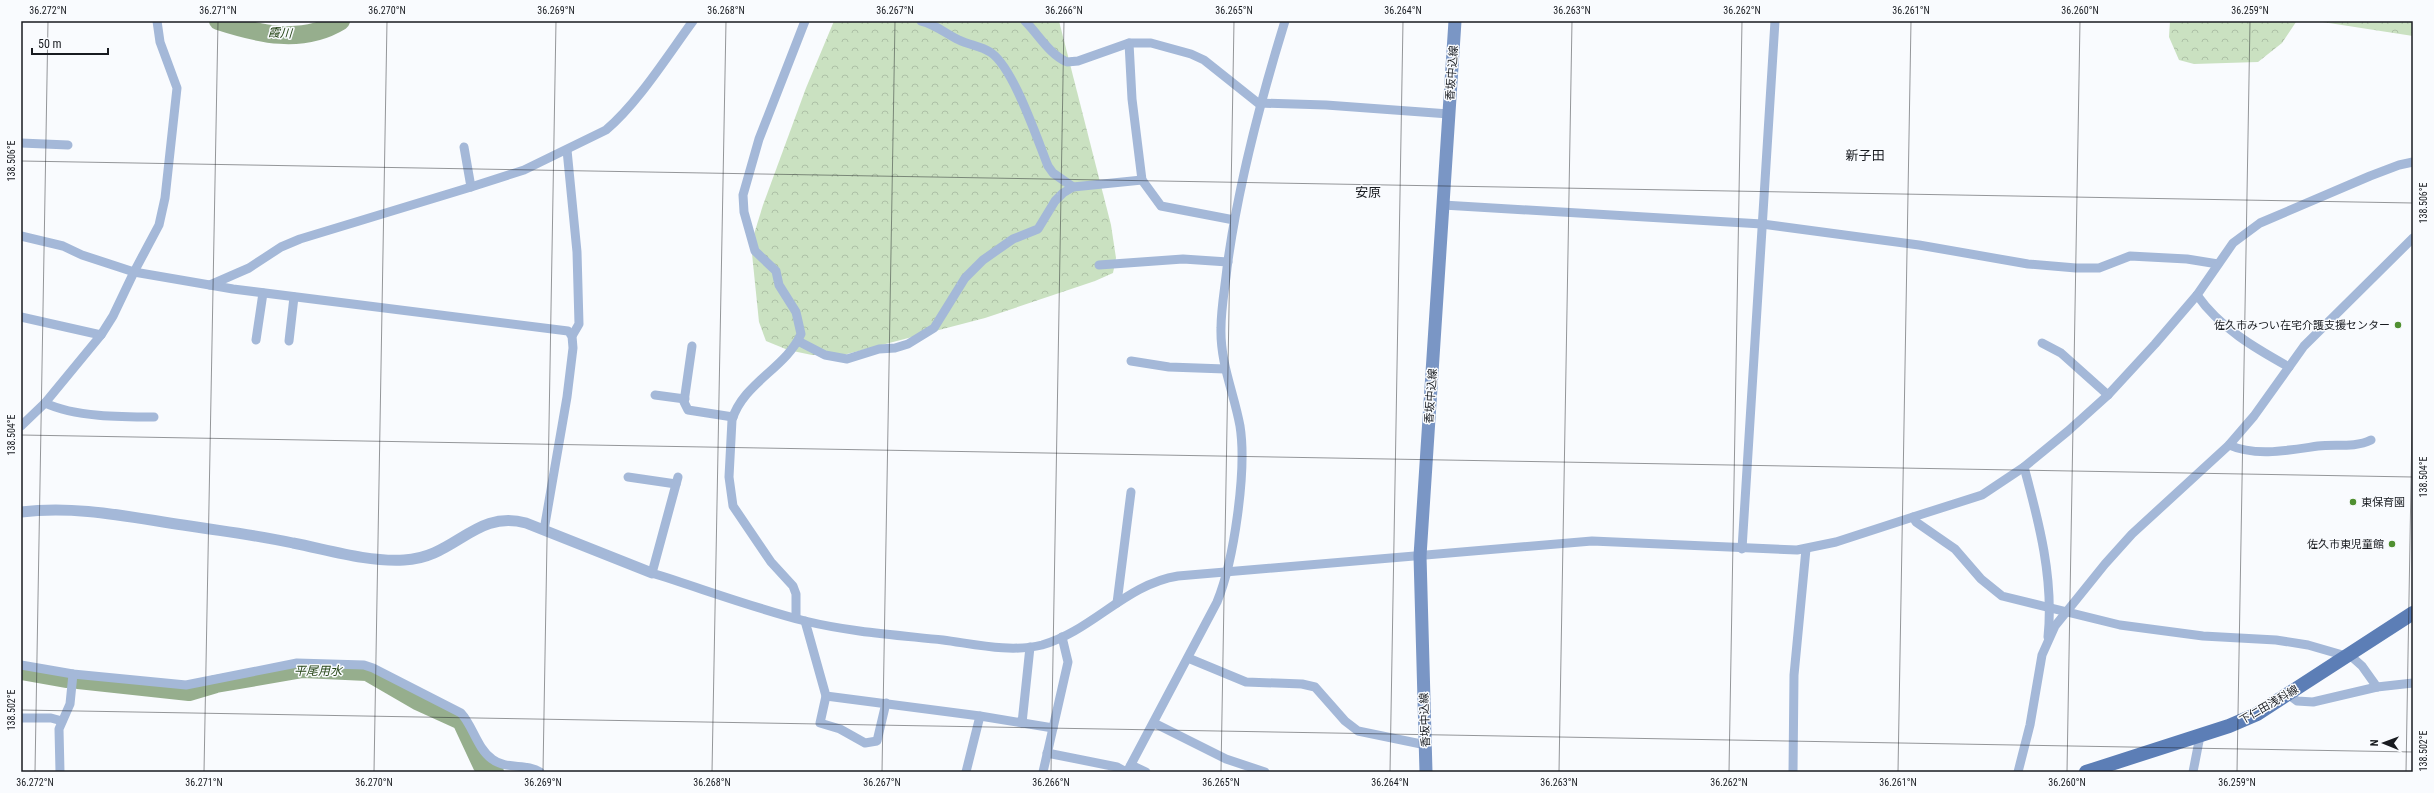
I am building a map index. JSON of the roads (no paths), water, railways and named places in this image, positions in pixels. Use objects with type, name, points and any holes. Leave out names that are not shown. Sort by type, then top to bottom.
[{"type":"main road","name":"香坂中込線","points":[[1426,772],[1420,556],[1455,21]]},
{"type":"main road","name":"下仁田浅科線","points":[[2086,772],[2200,736],[2257,714],[2413,613]]},
{"type":"street","points":[[21,426],[45,403],[102,335],[114,316],[134,272],[149,246],[163,211],[177,88],[160,42],[157,21]]},
{"type":"street","points":[[210,285],[249,268],[282,247],[300,239],[524,170],[596,136],[614,123],[693,21]]},
{"type":"street","points":[[805,21],[759,138],[742,195],[750,238],[755,251],[776,271],[779,285],[796,312],[801,334],[798,341],[787,355],[746,396],[733,417],[729,477],[733,506],[771,562],[793,586],[796,594],[800,619],[826,696],[820,723],[840,729],[864,743],[877,741],[886,703]]},
{"type":"street","points":[[921,21],[929,23],[965,44],[989,51],[995,56],[1004,67],[1018,93],[1048,166],[1053,173],[1073,187]]},
{"type":"street","points":[[1025,21],[1048,48],[1067,62],[1078,61],[1129,43],[1151,43],[1191,54],[1216,68],[1256,102],[1261,104],[1326,105],[1449,114]]},
{"type":"street","points":[[1128,770],[1217,602],[1228,572],[1241,478],[1242,443],[1236,410],[1225,369],[1221,329],[1234,220],[1261,104],[1285,21]]},
{"type":"street","points":[[1742,549],[1775,21]]},
{"type":"street","points":[[1129,43],[1132,99],[1142,180],[1161,206],[1234,220]]},
{"type":"street","points":[[21,143],[68,145]]},
{"type":"street","points":[[464,147],[471,187]]},
{"type":"street","points":[[567,150],[577,252],[579,324],[572,336]]},
{"type":"street","points":[[21,512],[94,511],[266,537],[390,560],[418,559],[430,556],[455,543],[480,526],[497,520],[516,520],[652,573],[800,619],[834,627],[995,647],[1030,647],[1062,637],[1150,583],[1160,579],[1592,541],[1742,549],[1806,549],[1913,517],[1982,494],[2024,467],[2108,395],[2197,295],[2233,243],[2260,223],[2370,176],[2413,162]]},
{"type":"street","points":[[798,341],[825,355],[846,359],[879,349],[895,348],[925,335],[934,328],[965,278],[983,260],[1013,239],[1038,229],[1055,201],[1073,187],[1142,180]]},
{"type":"street","points":[[1443,205],[1762,224],[1919,245],[2028,264],[2076,268],[2099,268],[2130,256],[2187,259],[2218,264]]},
{"type":"street","points":[[21,236],[63,246],[82,256],[134,272],[263,293],[568,331],[572,336],[573,348],[567,397],[544,530]]},
{"type":"street","points":[[2048,639],[2105,564],[2132,534],[2229,445],[2254,416],[2304,346],[2413,238]]},
{"type":"street","points":[[1099,265],[1182,259],[1228,262]]},
{"type":"street","points":[[256,340],[263,293]]},
{"type":"street","points":[[2197,295],[2206,307],[2232,332],[2289,367]]},
{"type":"street","points":[[289,341],[294,297]]},
{"type":"street","points":[[21,317],[102,335]]},
{"type":"street","points":[[2042,343],[2061,353],[2108,395]]},
{"type":"street","points":[[692,346],[685,398],[688,410],[733,417]]},
{"type":"street","points":[[1131,361],[1169,367],[1225,369]]},
{"type":"street","points":[[655,395],[685,398]]},
{"type":"street","points":[[45,403],[54,407],[89,413],[122,417],[154,417]]},
{"type":"street","points":[[2229,445],[2244,449],[2286,451],[2318,446],[2361,444],[2371,440]]},
{"type":"street","points":[[2018,772],[2030,725],[2042,655],[2048,639],[2051,608],[2041,537],[2024,467]]},
{"type":"street","points":[[628,476],[677,481],[652,573]]},
{"type":"street","points":[[1117,603],[1131,492]]},
{"type":"street","points":[[1913,517],[1916,522],[1963,556],[1996,594],[2120,625],[2153,630],[2308,645],[2346,656],[2362,666],[2377,687]]},
{"type":"street","points":[[1793,772],[1794,675],[1806,549]]},
{"type":"street","points":[[1043,772],[1068,662],[1062,637]]},
{"type":"street","points":[[1022,723],[1030,647]]},
{"type":"street","points":[[1188,658],[1246,682],[1302,684],[1315,687],[1345,722],[1358,731],[1426,745]]},
{"type":"street","points":[[21,665],[73,674],[186,684],[297,663],[364,665],[373,668],[461,713],[468,721],[483,749],[492,759],[503,764],[540,772]]},
{"type":"street","points":[[60,772],[58,742],[62,721],[70,704],[73,674]]},
{"type":"street","points":[[2288,694],[2297,701],[2313,702],[2377,687],[2413,683]]},
{"type":"street","points":[[826,696],[980,716],[1053,728]]},
{"type":"street","points":[[966,772],[980,716]]},
{"type":"street","points":[[21,718],[51,718],[62,721]]},
{"type":"street","points":[[1154,722],[1226,759],[1266,772]]},
{"type":"street","points":[[2193,772],[2200,736]]},
{"type":"street","points":[[1047,753],[1128,770],[1146,772]]},
{"type":"waterway","name":"霞川","points":[[218,21],[249,30],[280,35],[311,33],[341,21]]},
{"type":"waterway","name":"平尾用水","points":[[78,680],[189,692],[216,684],[303,669],[367,672],[417,701],[461,721],[482,766],[495,772]]},
{"type":"waterway","name":"平尾用水","points":[[21,671],[66,679]]},
{"type":"place","name":"佐久市みつい在宅介護支援センター","points":[[2398,325]]},
{"type":"place","name":"東保育園","points":[[2353,502]]},
{"type":"place","name":"佐久市東児童館","points":[[2392,544]]},
{"type":"district","name":"新子田","points":[[1865,155]]},
{"type":"district","name":"安原","points":[[1368,192]]}]
